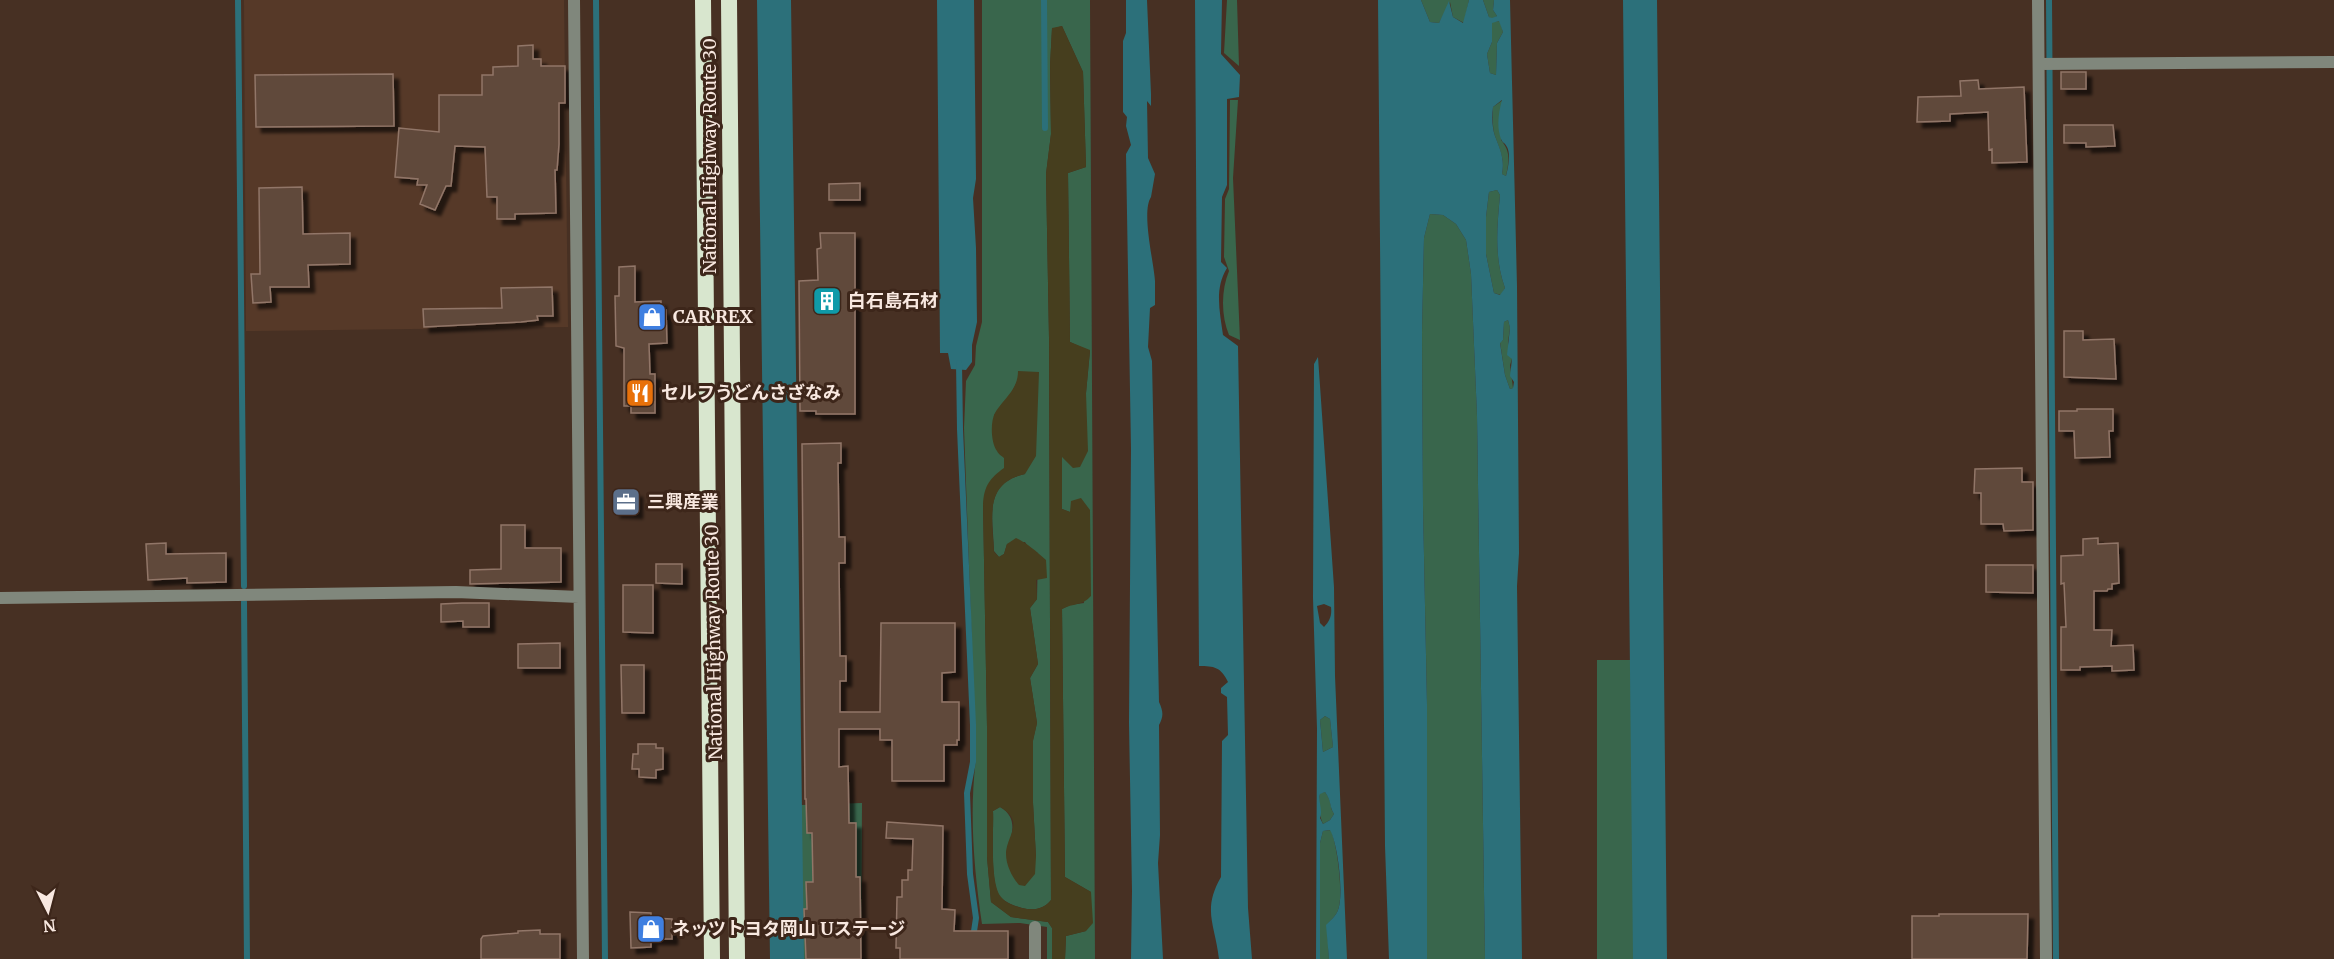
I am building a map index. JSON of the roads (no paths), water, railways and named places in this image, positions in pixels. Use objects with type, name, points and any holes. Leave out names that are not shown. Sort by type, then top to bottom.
[{"type":"highway","name":"National Highway Route 30","points":[[703,0],[712,959]]},
{"type":"highway","name":"National Highway Route 30","points":[[729,0],[737,959]]},
{"type":"street","points":[[574,0],[583,959]]},
{"type":"street","points":[[2038,0],[2047,64],[2046,959]]},
{"type":"street","points":[[2047,64],[2334,62]]},
{"type":"street","points":[[0,598],[445,592],[579,597]]},
{"type":"street","points":[[1035,927],[1035,959]]},
{"type":"water","points":[[937,0],[974,0],[976,179],[973,198],[977,322],[972,345],[972,362],[966,370],[951,369],[948,353],[940,353]]},
{"type":"water","points":[[1126,0],[1147,0],[1151,94],[1151,106],[1147,101],[1148,158],[1155,174],[1147,214],[1155,281],[1155,305],[1150,308],[1148,347],[1152,361],[1159,702],[1162,714],[1159,725],[1158,863],[1163,959],[1131,959],[1129,723],[1131,449],[1126,154],[1131,145],[1126,126],[1127,117],[1123,112],[1123,41],[1126,33]]},
{"type":"water","points":[[1195,0],[1222,0],[1221,54],[1240,75],[1239,97],[1227,99],[1227,185],[1222,197],[1221,262],[1227,268],[1220,284],[1219,301],[1223,335],[1238,346],[1248,908],[1252,959],[1219,959],[1211,917],[1212,899],[1221,877],[1222,741],[1228,735],[1227,697],[1221,693],[1221,688],[1228,682],[1223,673],[1216,668],[1199,666]]},
{"type":"water","points":[[1378,0],[1421,0],[1430,22],[1439,23],[1449,1],[1453,17],[1463,23],[1469,0],[1483,0],[1489,17],[1492,18],[1497,16],[1493,10],[1494,0],[1510,0],[1517,286],[1519,553],[1517,586],[1522,959],[1485,959],[1477,416],[1471,274],[1466,240],[1456,224],[1443,215],[1430,214],[1424,238],[1422,332],[1427,704],[1427,959],[1389,959],[1385,846]],"holes":[[[1499,21],[1503,32],[1497,43],[1496,75],[1490,73],[1487,54],[1492,42],[1492,23]],[[1502,100],[1498,124],[1499,134],[1509,153],[1506,176],[1502,174],[1502,159],[1493,129],[1493,107]],[[1497,190],[1500,195],[1498,254],[1505,288],[1500,295],[1494,293],[1486,254],[1489,192]],[[1508,320],[1510,328],[1507,355],[1512,359],[1510,376],[1514,382],[1513,388],[1510,389],[1505,375],[1500,343],[1503,340],[1504,322]]]},
{"type":"water","points":[[1318,357],[1334,587],[1335,676],[1347,959],[1329,959],[1326,925],[1337,912],[1340,903],[1338,858],[1330,830],[1323,831],[1320,843],[1320,959],[1316,959],[1314,364]],"holes":[[[1324,604],[1331,607],[1331,615],[1324,627],[1320,623],[1317,606]],[[1325,716],[1330,719],[1333,747],[1323,752],[1320,720]],[[1325,792],[1334,814],[1323,824],[1320,818],[1320,794]]]},
{"type":"waterway","points":[[238,0],[244,586]]},
{"type":"waterway","points":[[596,0],[605,959]]},
{"type":"waterway","points":[[774,0],[787,959]]},
{"type":"waterway","points":[[1044,0],[1045,128]]},
{"type":"waterway","points":[[1640,0],[1650,959]]},
{"type":"waterway","points":[[2049,0],[2056,959]]},
{"type":"waterway","points":[[959,363],[973,725],[973,762],[967,793],[970,874],[976,918],[973,938]]},
{"type":"waterway","points":[[244,602],[247,959]]},
{"type":"place","name":"白石島石材","points":[[827,301]]},
{"type":"place","name":"CAR REX","points":[[652,317]]},
{"type":"place","name":"セルフうどんさざなみ","points":[[640,393]]},
{"type":"place","name":"三興産業","points":[[626,502]]},
{"type":"place","name":"ネッツトヨタ岡山 Uステージ","points":[[651,929]]}]
